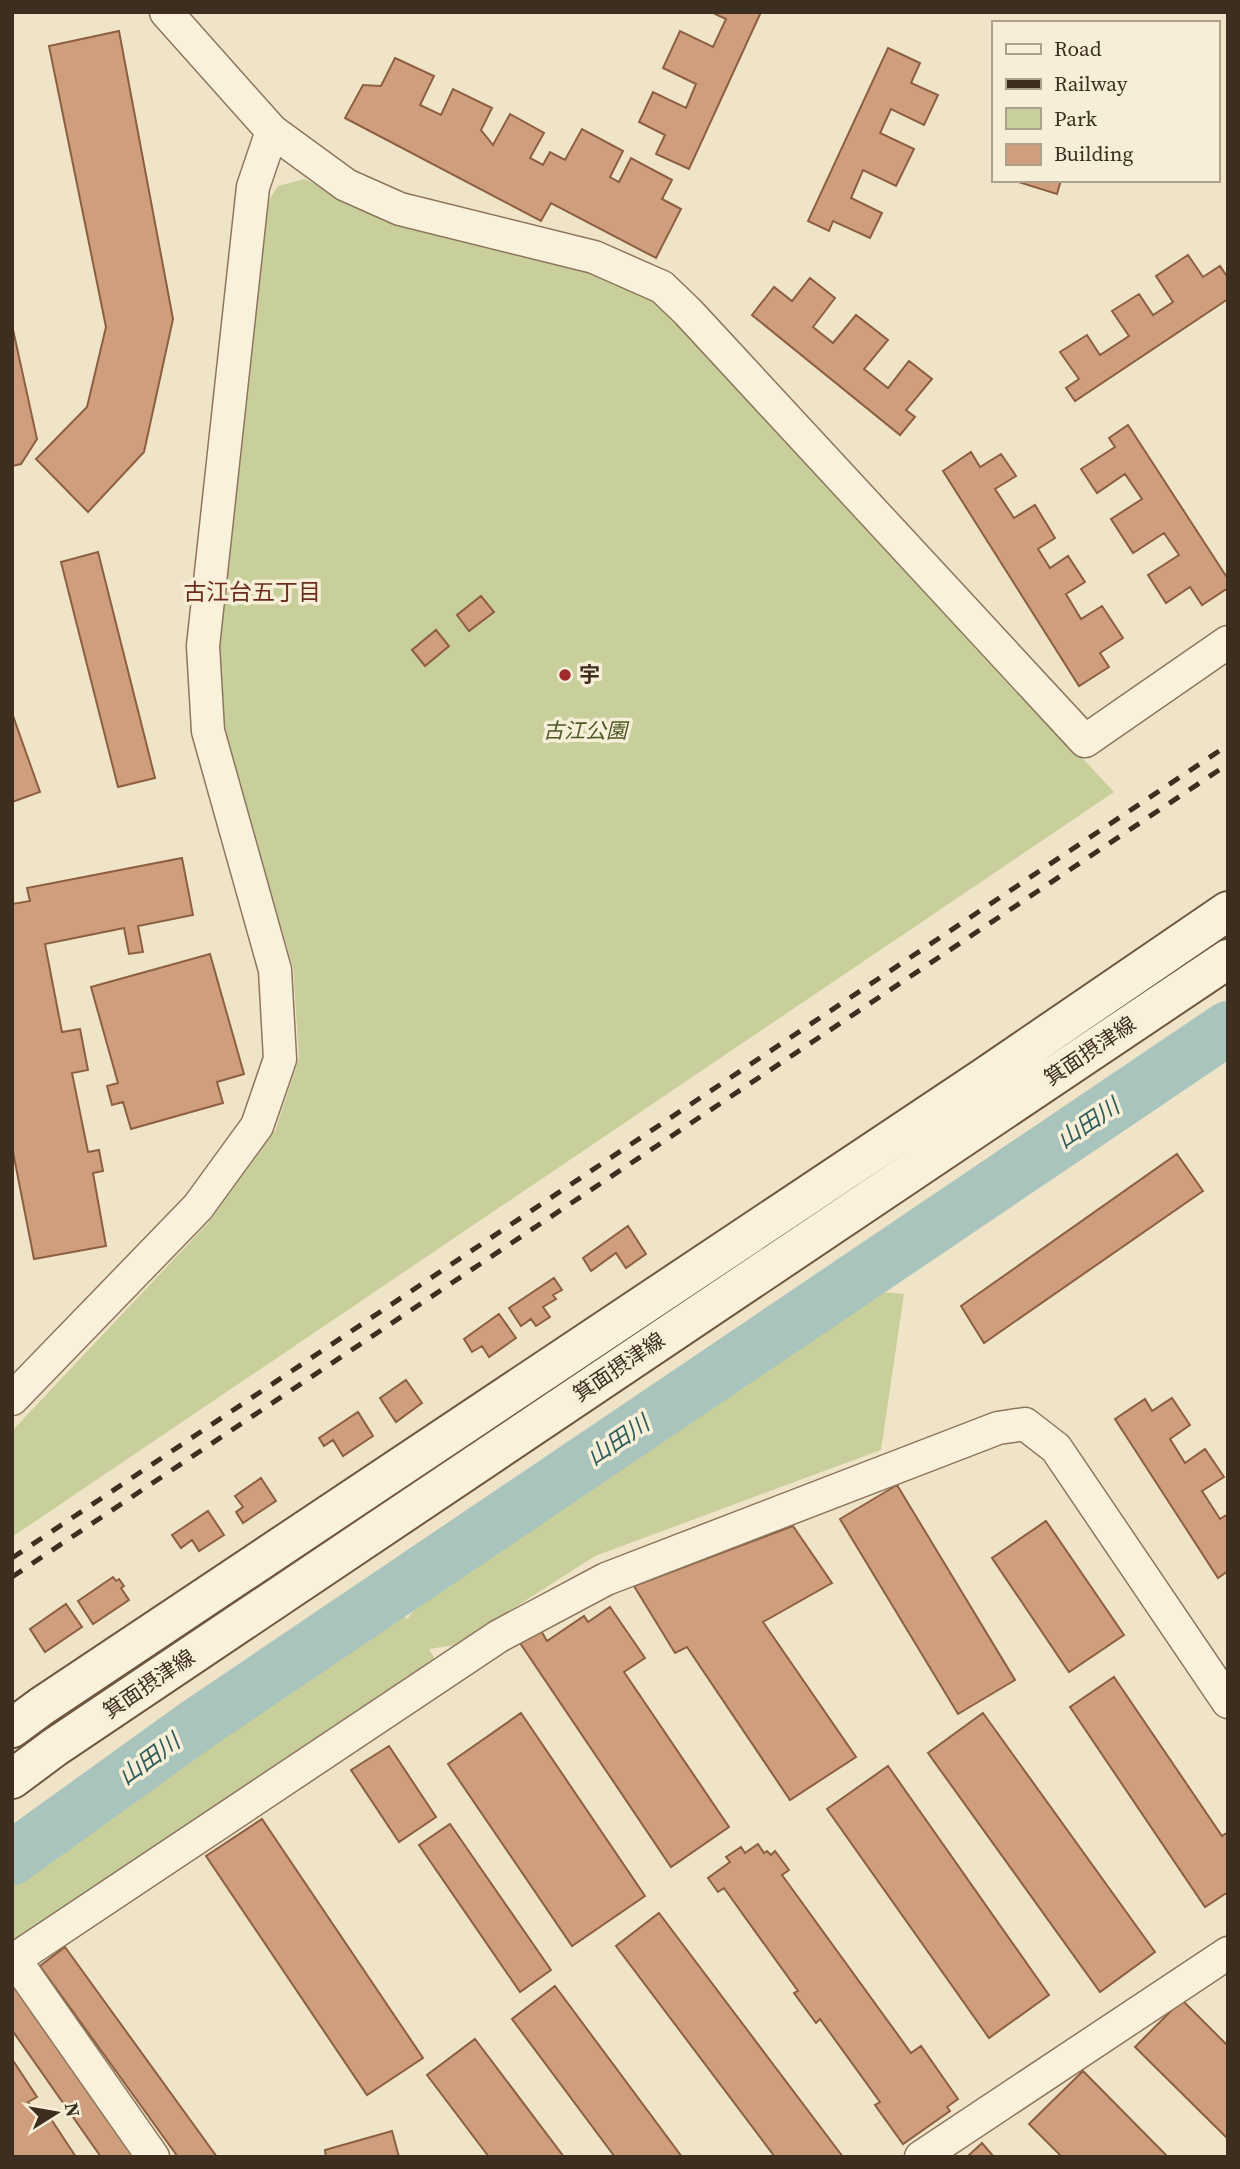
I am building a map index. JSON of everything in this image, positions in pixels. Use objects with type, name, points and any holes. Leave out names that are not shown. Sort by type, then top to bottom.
[{"type":"main road","name":"箕面摂津線","points":[[12,1728],[985,1077],[1228,911]]},
{"type":"main road","name":"箕面摂津線","points":[[12,1779],[55,1747],[1228,959]]},
{"type":"street","points":[[166,12],[272,131],[345,185],[400,209],[594,257],[662,287],[1085,741],[1228,642]]},
{"type":"street","points":[[12,1399],[198,1208],[257,1126],[280,1059],[275,970],[208,731],[203,646],[253,187],[272,131]]},
{"type":"street","points":[[153,2157],[13,1961],[511,1629],[606,1579],[998,1428],[1025,1424],[1056,1448],[1228,1702]]},
{"type":"street","points":[[921,2157],[1228,1953]]},
{"type":"green space","name":"古江公園","points":[[305,179],[343,200],[589,271],[647,296],[676,322],[1114,792],[12,1537],[12,1431],[209,1222],[275,1131],[299,1058],[293,967],[223,729],[218,645],[260,214],[278,186]]},
{"type":"green space","points":[[880,1292],[904,1294],[881,1450],[595,1556],[456,1645],[429,1649],[435,1659],[12,1945],[12,1883],[204,1744],[400,1611],[407,1619],[429,1592]]},
{"type":"building","points":[[711,12],[761,12],[689,169],[656,154],[665,135],[639,122],[653,92],[686,108],[696,84],[663,68],[680,31],[713,47],[726,19]]},
{"type":"building","points":[[119,31],[173,319],[144,452],[88,512],[36,459],[87,407],[106,327],[49,46]]},
{"type":"building","points":[[888,48],[920,63],[911,83],[938,95],[924,125],[891,109],[880,133],[914,149],[896,186],[863,170],[851,198],[882,213],[870,238],[833,221],[829,231],[808,221]]},
{"type":"building","points":[[395,58],[434,76],[420,105],[441,115],[453,89],[492,108],[481,130],[493,145],[510,114],[544,133],[530,158],[543,165],[550,152],[565,160],[582,129],[623,151],[610,177],[619,182],[631,158],[672,180],[662,199],[681,209],[656,258],[551,203],[541,221],[345,118],[363,85],[381,86]]},
{"type":"building","points":[[1018,182],[1060,182],[1057,194]]},
{"type":"building","points":[[1188,255],[1203,277],[1220,266],[1228,278],[1228,299],[1075,401],[1066,388],[1079,379],[1060,352],[1087,335],[1100,355],[1129,336],[1112,311],[1139,294],[1153,315],[1173,302],[1156,276]]},
{"type":"building","points":[[810,278],[835,298],[813,327],[833,343],[856,315],[888,340],[864,369],[888,388],[909,361],[932,379],[906,410],[915,417],[900,435],[752,315],[774,287],[792,301]]},
{"type":"building","points":[[12,325],[37,439],[21,464],[12,466]]},
{"type":"building","points":[[1128,425],[1228,579],[1228,588],[1202,605],[1190,587],[1166,603],[1148,575],[1179,555],[1164,533],[1133,553],[1111,519],[1142,499],[1125,474],[1097,493],[1081,469],[1115,447],[1109,438]]},
{"type":"building","points":[[971,452],[980,467],[1001,454],[1016,476],[995,489],[1014,518],[1035,505],[1055,538],[1038,549],[1050,568],[1068,556],[1085,582],[1066,594],[1081,619],[1102,606],[1123,638],[1100,653],[1109,667],[1079,686],[943,471]]},
{"type":"building","points":[[98,552],[155,778],[118,787],[61,562]]},
{"type":"building","points":[[481,596],[494,612],[469,631],[457,615]]},
{"type":"building","points":[[436,630],[449,646],[425,666],[412,650]]},
{"type":"building","points":[[12,713],[40,792],[12,802]]},
{"type":"building","points":[[182,858],[193,915],[138,926],[143,952],[129,954],[124,928],[45,944],[62,1032],[80,1029],[88,1070],[72,1073],[88,1152],[99,1150],[103,1171],[93,1173],[106,1246],[34,1259],[12,1147],[12,904],[30,901],[27,888]]},
{"type":"building","points":[[210,954],[244,1074],[217,1082],[223,1103],[131,1129],[123,1102],[112,1105],[107,1086],[118,1083],[91,987]]},
{"type":"building","points":[[1177,1154],[1203,1191],[984,1343],[961,1306]]},
{"type":"building","points":[[628,1226],[646,1254],[626,1268],[616,1253],[591,1271],[583,1258]]},
{"type":"building","points":[[554,1278],[562,1290],[553,1295],[556,1299],[543,1307],[550,1317],[536,1326],[531,1319],[521,1326],[509,1308]]},
{"type":"building","points":[[499,1314],[516,1338],[489,1357],[482,1346],[472,1352],[464,1339]]},
{"type":"building","points":[[406,1380],[422,1403],[396,1422],[380,1398]]},
{"type":"building","points":[[1172,1398],[1190,1425],[1170,1439],[1185,1463],[1205,1449],[1224,1477],[1202,1491],[1220,1519],[1228,1514],[1228,1571],[1218,1578],[1115,1419],[1145,1399],[1152,1411]]},
{"type":"building","points":[[358,1412],[373,1436],[343,1456],[333,1440],[324,1446],[319,1438]]},
{"type":"building","points":[[261,1478],[276,1501],[243,1523],[236,1512],[243,1507],[235,1496]]},
{"type":"building","points":[[897,1485],[1015,1680],[958,1714],[840,1519]]},
{"type":"building","points":[[208,1511],[224,1535],[199,1551],[192,1540],[181,1548],[172,1535]]},
{"type":"building","points":[[1046,1521],[1124,1635],[1069,1672],[992,1558]]},
{"type":"building","points":[[793,1526],[832,1583],[763,1622],[856,1757],[790,1800],[687,1647],[675,1653],[634,1586]]},
{"type":"building","points":[[113,1577],[116,1581],[119,1579],[124,1586],[121,1588],[129,1600],[93,1624],[78,1601]]},
{"type":"building","points":[[66,1604],[82,1627],[45,1652],[30,1629]]},
{"type":"building","points":[[610,1607],[645,1658],[624,1672],[729,1827],[671,1867],[520,1643],[540,1629],[547,1641],[584,1616],[588,1622]]},
{"type":"building","points":[[1114,1677],[1222,1836],[1228,1832],[1228,1892],[1205,1907],[1070,1707]]},
{"type":"building","points":[[521,1713],[645,1896],[572,1946],[448,1764]]},
{"type":"building","points":[[983,1713],[1155,1952],[1100,1992],[928,1753]]},
{"type":"building","points":[[389,1746],[436,1817],[399,1842],[351,1770]]},
{"type":"building","points":[[888,1766],[1049,1995],[989,2038],[827,1809]]},
{"type":"building","points":[[262,1819],[423,2058],[367,2095],[206,1856]]},
{"type":"building","points":[[450,1824],[551,1970],[520,1992],[419,1845]]},
{"type":"building","points":[[758,1844],[764,1853],[767,1851],[771,1855],[775,1851],[789,1870],[782,1875],[911,2053],[921,2046],[958,2099],[947,2107],[950,2111],[903,2144],[875,2105],[880,2102],[820,2019],[816,2023],[794,1993],[798,1991],[724,1888],[718,1892],[708,1878],[730,1862],[726,1857],[741,1847],[745,1853]]},
{"type":"building","points":[[659,1913],[843,2157],[775,2157],[616,1946]]},
{"type":"building","points":[[65,1947],[217,2157],[178,2157],[40,1966]]},
{"type":"building","points":[[16,1985],[136,2157],[101,2157],[12,2030],[12,1988]]},
{"type":"building","points":[[555,1986],[682,2157],[615,2157],[512,2019]]},
{"type":"building","points":[[1182,2000],[1228,2046],[1228,2139],[1135,2047]]},
{"type":"building","points":[[475,2039],[564,2157],[489,2157],[427,2075]]},
{"type":"building","points":[[12,2059],[37,2097],[28,2102],[43,2124],[51,2119],[76,2157],[12,2157]]},
{"type":"building","points":[[1083,2071],[1168,2157],[1062,2157],[1029,2124]]},
{"type":"building","points":[[392,2131],[399,2157],[326,2157],[325,2150]]},
{"type":"building","points":[[982,2143],[994,2157],[967,2157]]},
{"type":"waterway","name":"山田川","points":[[12,1858],[198,1724],[1228,1028]]},
{"type":"railway","points":[[12,1558],[1228,745]]},
{"type":"railway","points":[[12,1577],[1228,764]]},
{"type":"place","name":"宇","points":[[565,675]]},
{"type":"district","name":"古江台五丁目","points":[[252,592]]}]
